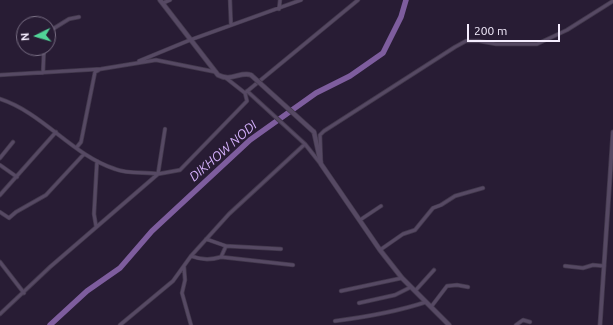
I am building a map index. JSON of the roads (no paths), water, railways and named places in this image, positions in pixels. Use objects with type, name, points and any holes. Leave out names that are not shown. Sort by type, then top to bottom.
[{"type":"main road","points":[[162,2],[216,72],[226,78],[248,74],[251,75],[314,132],[321,164],[380,250],[402,278],[449,325]]},
{"type":"street","points":[[162,2],[170,0]]},
{"type":"street","points":[[230,0],[231,25]]},
{"type":"street","points":[[279,9],[280,0]]},
{"type":"street","points":[[136,63],[190,40],[301,0]]},
{"type":"street","points":[[0,99],[23,110],[77,147],[84,154],[116,170],[158,174],[180,170],[247,101],[248,93],[358,0]]},
{"type":"street","points":[[321,164],[322,153],[320,135],[324,131],[455,47],[466,41],[479,41],[496,44],[537,44],[567,30],[612,4]]},
{"type":"street","points":[[56,27],[69,19],[79,17]]},
{"type":"street","points":[[43,73],[44,56]]},
{"type":"street","points":[[0,75],[101,69],[156,60],[216,72]]},
{"type":"street","points":[[77,147],[81,142],[95,72],[101,69]]},
{"type":"street","points":[[226,78],[248,93],[294,136],[305,144],[321,164]]},
{"type":"street","points":[[0,314],[96,226],[158,174],[164,129]]},
{"type":"street","points":[[0,195],[56,132]]},
{"type":"street","points":[[600,325],[613,132]]},
{"type":"street","points":[[0,158],[13,142]]},
{"type":"street","points":[[120,325],[173,281],[191,256],[229,214],[305,144]]},
{"type":"street","points":[[0,212],[9,218],[46,195],[84,154]]},
{"type":"street","points":[[96,226],[94,214],[97,160]]},
{"type":"street","points":[[0,165],[16,177]]},
{"type":"street","points":[[380,250],[403,234],[415,230],[433,208],[455,196],[483,188]]},
{"type":"street","points":[[360,220],[381,206]]},
{"type":"street","points":[[206,239],[226,246],[281,249]]},
{"type":"street","points":[[221,257],[226,246]]},
{"type":"street","points":[[191,256],[198,259],[212,260],[221,257],[293,265]]},
{"type":"street","points":[[0,262],[24,293]]},
{"type":"street","points":[[184,265],[185,280],[182,292],[191,325]]},
{"type":"street","points":[[565,266],[583,268],[592,265],[604,266]]},
{"type":"street","points":[[415,291],[434,270]]},
{"type":"street","points":[[341,291],[402,278]]},
{"type":"street","points":[[431,307],[447,286],[457,285],[468,287]]},
{"type":"street","points":[[359,303],[396,295],[411,287]]},
{"type":"street","points":[[335,321],[372,317],[391,311],[408,309],[426,302]]},
{"type":"street","points":[[516,325],[523,320],[530,322]]},
{"type":"waterway","name":"DIKHOW NODI","points":[[50,325],[87,291],[120,268],[152,231],[250,140],[316,93],[350,76],[383,53],[401,17],[406,0]]}]
